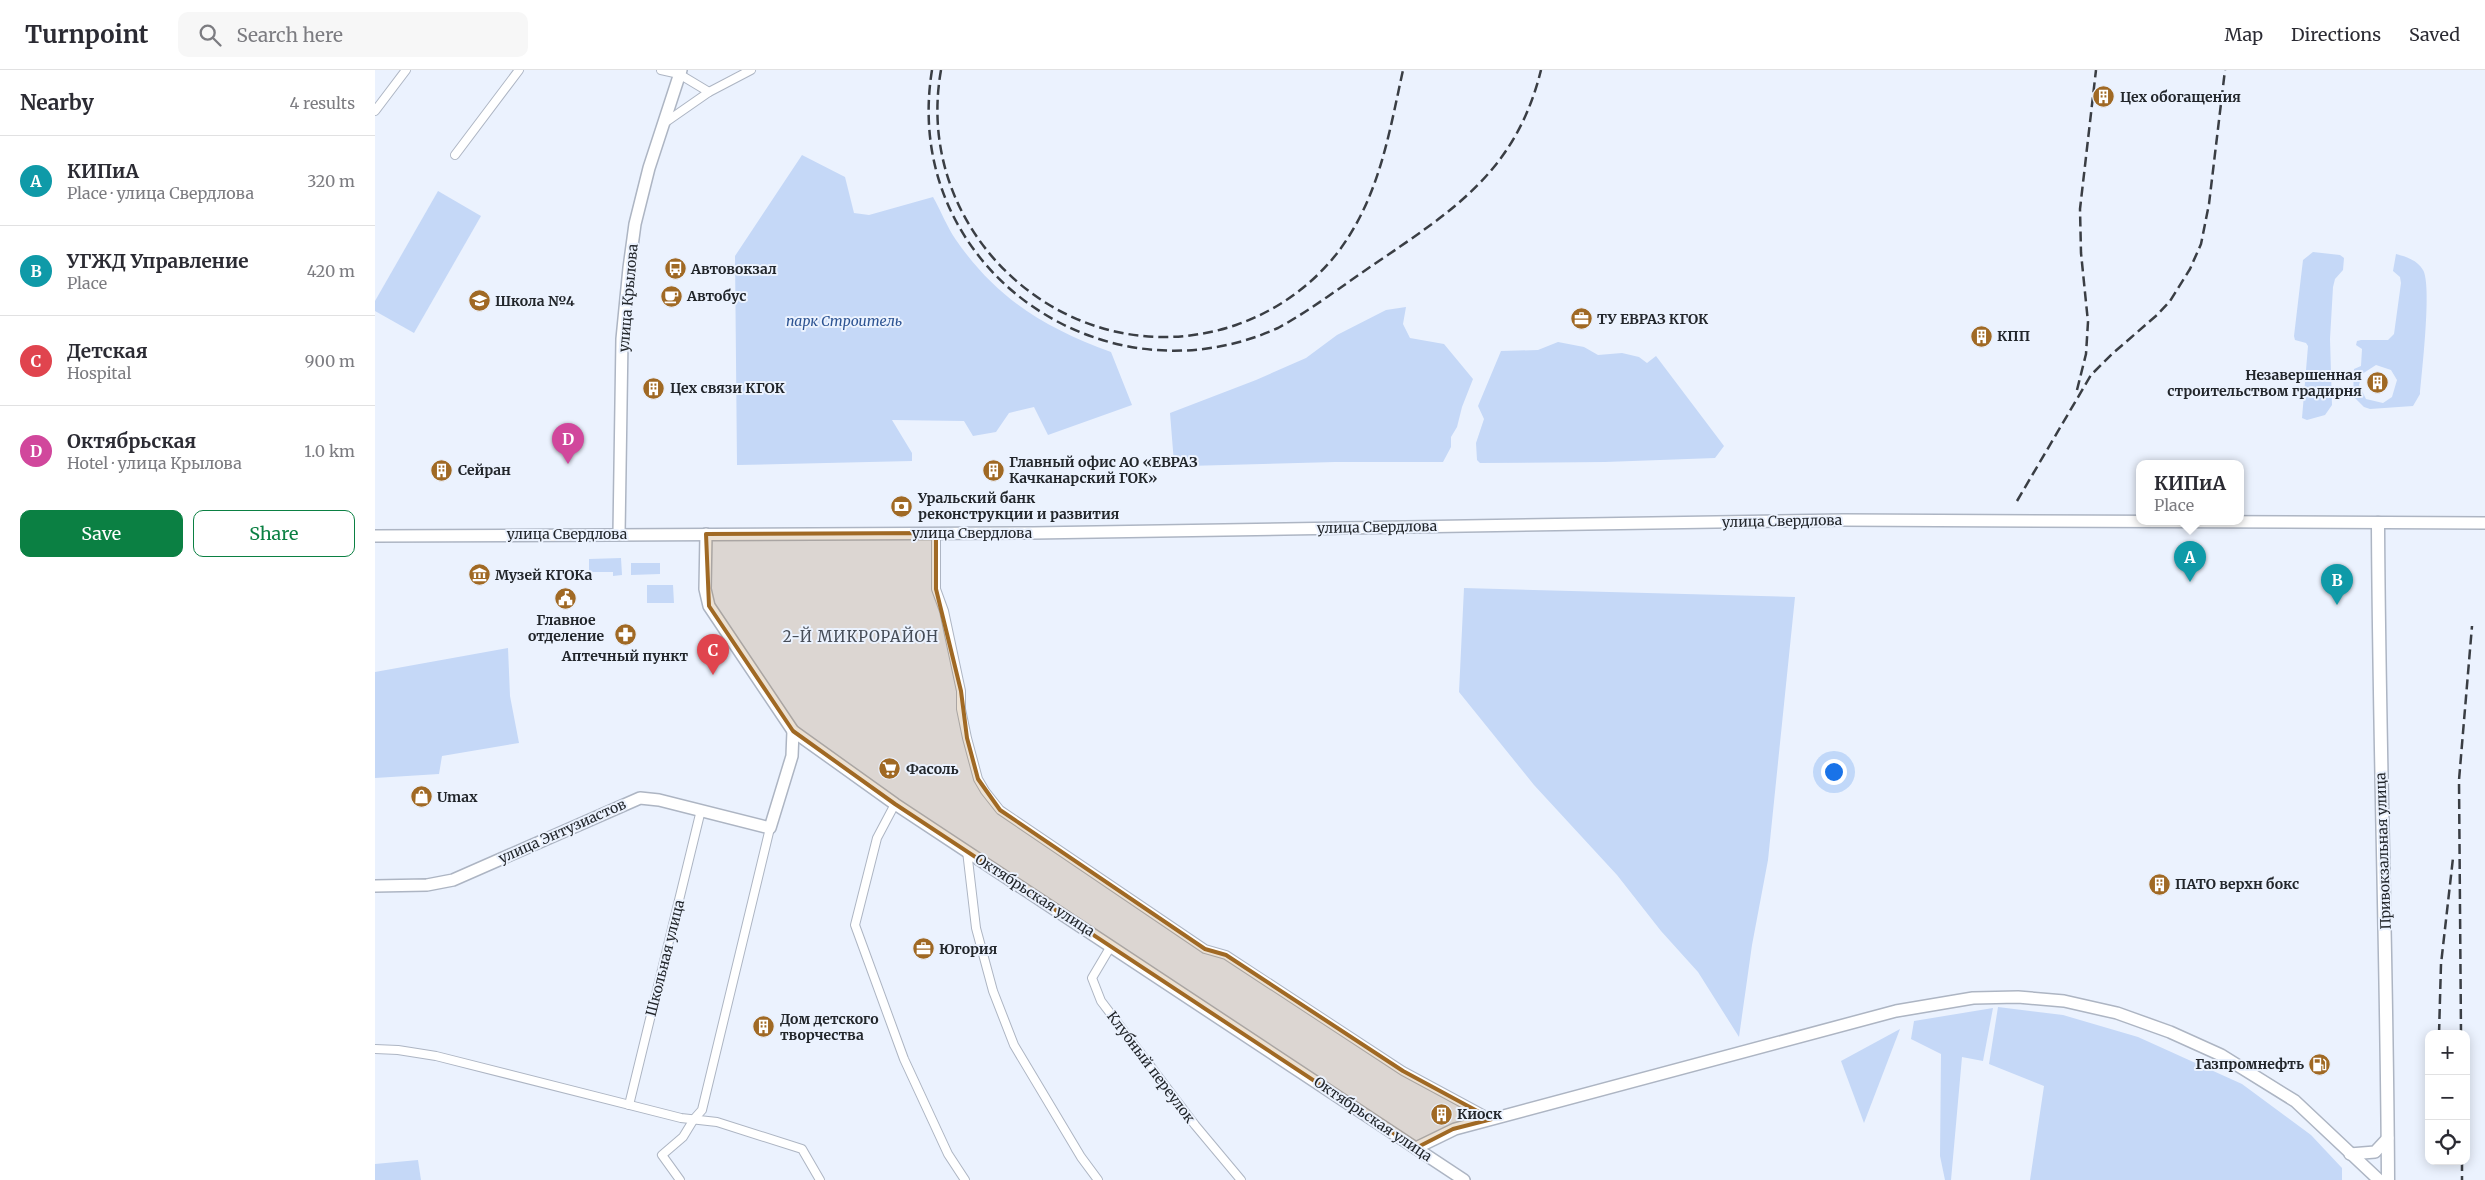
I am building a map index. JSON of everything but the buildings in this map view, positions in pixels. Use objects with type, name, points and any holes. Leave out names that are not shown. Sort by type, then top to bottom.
[{"type":"main road","name":"Привокзальная улица","points":[[2378,523],[2388,1180]]},
{"type":"street","points":[[375,111],[406,70]]},
{"type":"street","points":[[455,155],[519,70]]},
{"type":"street","points":[[661,70],[680,72],[709,92]]},
{"type":"street","points":[[663,124],[709,92],[751,70]]},
{"type":"street","name":"улица Крылова","points":[[619,534],[622,339],[629,268],[642,195],[680,72]]},
{"type":"street","name":"улица Свердлова","points":[[375,536],[936,533],[1843,520],[2136,522]]},
{"type":"street","name":"улица Свердлова","points":[[2244,522],[2485,523]]},
{"type":"street","points":[[936,533],[936,589],[943,611],[961,691],[961,709],[967,738],[978,779],[1000,810],[1205,949],[1226,955],[1403,1071],[1492,1119]]},
{"type":"street","name":"Октябрьская улица","points":[[706,534],[705,588],[709,606],[793,731],[895,804],[1464,1180]]},
{"type":"street","points":[[680,1180],[662,1155],[683,1137],[702,1110],[771,828],[792,756],[793,731]]},
{"type":"street","name":"улица Энтузиастов","points":[[375,886],[427,884],[453,880],[640,798],[701,810],[771,828]]},
{"type":"street","points":[[895,804],[877,838],[855,925],[904,1059],[948,1154],[965,1180]]},
{"type":"street","name":"Школьная улица","points":[[629,1105],[701,810]]},
{"type":"street","points":[[967,851],[976,928],[993,991],[1013,1045],[1081,1157],[1098,1180]]},
{"type":"street","name":"Клубный переулок","points":[[1111,946],[1092,978],[1101,1001],[1195,1125],[1241,1180]]},
{"type":"street","points":[[1416,1148],[1455,1129],[1896,1012],[1973,998],[2018,997],[2064,1001],[2117,1014],[2170,1032],[2221,1055],[2295,1101],[2379,1180]]},
{"type":"street","points":[[375,1049],[399,1050],[436,1056],[629,1105],[717,1122],[802,1148],[820,1180]]},
{"type":"street","points":[[2350,1154],[2375,1152],[2388,1138]]},
{"type":"highlighted area","points":[[936,533],[936,589],[961,691],[967,738],[978,779],[1000,810],[1205,949],[1226,955],[1403,1071],[1492,1119],[1453,1129],[1416,1148],[895,804],[793,731],[709,606],[706,534]]},
{"type":"green space","name":"парк Строитель","points":[[802,155],[845,177],[854,213],[869,215],[933,197],[956,240],[988,279],[1006,295],[1044,322],[1087,343],[1111,352],[1132,405],[1048,435],[1034,407],[1009,413],[996,432],[973,436],[964,421],[892,420],[912,453],[912,461],[737,465],[735,256]]},
{"type":"green space","points":[[438,191],[481,216],[414,333],[375,311],[375,301]]},
{"type":"green space","points":[[2313,252],[2340,255],[2344,258],[2343,270],[2335,279],[2333,287],[2330,339],[2332,405],[2325,415],[2307,420],[2302,418],[2308,346],[2306,343],[2295,340],[2294,336],[2303,260]]},
{"type":"green space","points":[[2396,254],[2415,261],[2423,270],[2426,279],[2427,310],[2420,394],[2413,406],[2370,409],[2364,407],[2353,396],[2354,369],[2361,366],[2362,349],[2356,345],[2357,341],[2361,340],[2388,340],[2394,334],[2401,283],[2400,277],[2393,271]],"holes":[[[2376,365],[2391,370],[2397,380],[2392,397],[2383,403],[2366,399],[2359,385],[2362,374]]]},
{"type":"green space","points":[[1406,307],[1403,324],[1410,338],[1444,344],[1473,379],[1462,407],[1457,427],[1451,437],[1451,447],[1443,462],[1335,462],[1187,466],[1174,463],[1170,413],[1256,380],[1306,358],[1337,335],[1386,310]]},
{"type":"green space","points":[[1558,342],[1584,347],[1598,355],[1622,353],[1639,357],[1647,363],[1656,356],[1724,446],[1715,458],[1605,462],[1480,463],[1477,460],[1476,443],[1484,419],[1478,406],[1501,351],[1538,350]]},
{"type":"green space","points":[[621,558],[622,575],[613,576],[613,572],[589,572],[589,559]]},
{"type":"green space","points":[[631,563],[660,563],[660,574],[631,575]]},
{"type":"green space","points":[[647,585],[673,585],[674,603],[647,603]]},
{"type":"green space","points":[[1464,588],[1795,597],[1768,860],[1752,945],[1739,1037],[1698,972],[1661,931],[1617,875],[1534,785],[1459,692]]},
{"type":"green space","points":[[508,648],[510,696],[519,743],[442,756],[439,774],[375,778],[375,672]]},
{"type":"green space","points":[[1998,1007],[2063,1015],[2138,1037],[2242,1084],[2311,1135],[2342,1168],[2342,1180],[2030,1180],[2044,1086],[1989,1064]]},
{"type":"green space","points":[[1993,1008],[1983,1061],[1962,1057],[1951,1180],[1945,1180],[1940,1156],[1941,1054],[1911,1039],[1914,1021]]},
{"type":"green space","points":[[1900,1029],[1864,1123],[1841,1061]]},
{"type":"green space","points":[[418,1160],[421,1180],[375,1180],[375,1164]]},
{"type":"railway","points":[[932,70],[930,141],[948,204],[981,259],[1027,302],[1083,333],[1145,349],[1211,348],[1278,328],[1314,306],[1430,226],[1478,185],[1498,162],[1516,135],[1530,105],[1541,70]]},
{"type":"railway","points":[[941,70],[938,131],[952,188],[978,239],[1017,281],[1064,313],[1117,332],[1176,337],[1236,325],[1251,319],[1292,296],[1317,276],[1328,264],[1352,231],[1373,188],[1381,165],[1403,70]]},
{"type":"railway","points":[[2077,390],[2086,354],[2088,322],[2081,253],[2080,209],[2096,70]]},
{"type":"railway","points":[[2017,501],[2091,375],[2157,315],[2170,301],[2190,269],[2201,244],[2209,204],[2225,70]]},
{"type":"railway","points":[[2461,1030],[2459,780],[2472,626]]},
{"type":"railway","points":[[2439,1030],[2441,964],[2453,858]]},
{"type":"railway","points":[[2462,1165],[2462,1180]]},
{"type":"place","name":"Цех обогащения","points":[[2104,97]]},
{"type":"place","name":"Автовокзал","points":[[675,269]]},
{"type":"place","name":"Автобус","points":[[671,296]]},
{"type":"place","name":"Школа №4","points":[[479,301]]},
{"type":"place","name":"ТУ ЕВРАЗ КГОК","points":[[1581,319]]},
{"type":"place","name":"КПП","points":[[1981,336]]},
{"type":"place","name":"Незавершенная строительством градирня","points":[[2378,383]]},
{"type":"place","name":"Цех связи КГОК","points":[[654,388]]},
{"type":"place","name":"Октябрьская","points":[[568,464]]},
{"type":"place","name":"Сейран","points":[[442,470]]},
{"type":"place","name":"Главный офис АО «ЕВРАЗ Качканарский ГОК»","points":[[993,470]]},
{"type":"place","name":"Уральский банк реконструкции и развития","points":[[902,506]]},
{"type":"place","name":"Музей КГОКа","points":[[479,575]]},
{"type":"place","name":"КИПиА","points":[[2190,582]]},
{"type":"place","name":"Главное отделение","points":[[566,598]]},
{"type":"place","name":"УГЖД Управление","points":[[2337,605]]},
{"type":"place","name":"Аптечный пункт","points":[[625,634]]},
{"type":"place","name":"Детская","points":[[713,675]]},
{"type":"place","name":"Фасоль","points":[[890,769]]},
{"type":"place","name":"Umax","points":[[421,797]]},
{"type":"place","name":"ПАТО верхн бокс","points":[[2159,884]]},
{"type":"place","name":"Югория","points":[[923,949]]},
{"type":"place","name":"Дом детского творчества","points":[[764,1027]]},
{"type":"place","name":"Газпромнефть","points":[[2320,1064]]},
{"type":"place","name":"Киоск","points":[[1441,1114]]},
{"type":"district","name":"2-Й МИКРОРАЙОН","points":[[861,637]]}]
